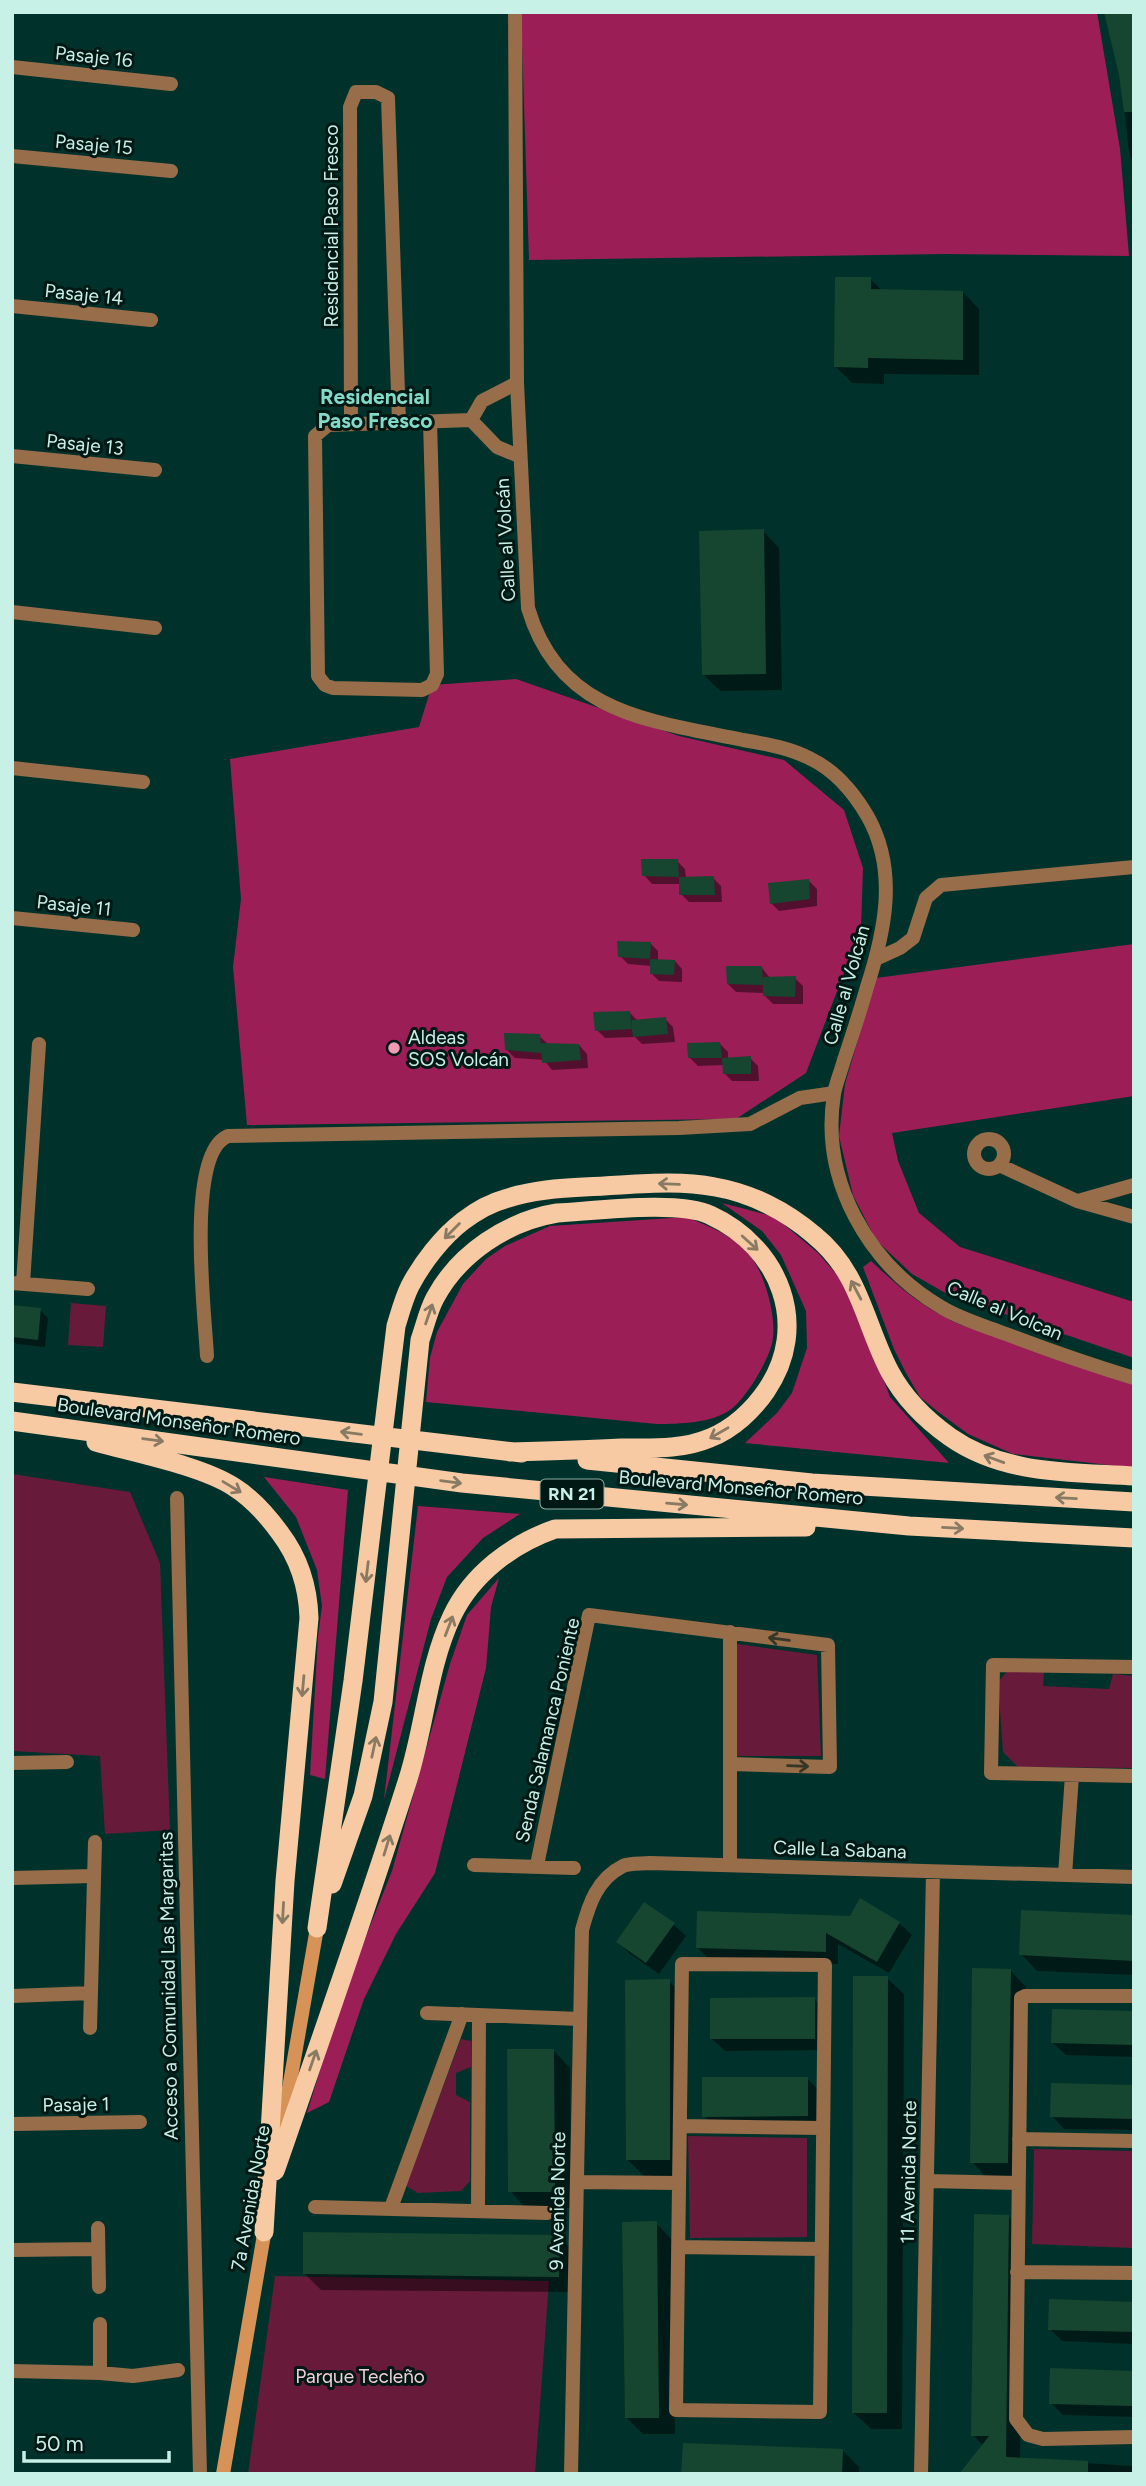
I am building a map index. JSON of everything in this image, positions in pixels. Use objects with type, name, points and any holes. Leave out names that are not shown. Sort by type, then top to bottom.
[{"type":"highway","points":[[317,1928],[353,1681],[396,1326],[410,1287],[440,1243],[461,1222],[479,1210],[504,1199],[541,1190],[661,1183],[714,1186],[744,1194],[781,1211],[815,1235],[835,1255],[858,1290],[889,1369],[899,1387],[921,1413],[952,1438],[990,1459],[1030,1469],[1134,1476]]},
{"type":"highway","points":[[317,1928],[363,1796],[383,1702],[420,1340],[435,1298],[449,1277],[474,1250],[505,1230],[543,1215],[692,1209],[720,1220],[751,1242],[764,1257],[786,1304],[788,1341],[774,1380],[742,1419],[711,1438],[682,1447],[510,1452]]},
{"type":"highway","name":"Boulevard Monseñor Romero","points":[[12,1392],[510,1452],[812,1483],[1134,1502]]},
{"type":"highway","points":[[20,1422],[196,1471],[233,1486],[270,1519],[291,1547],[301,1570],[309,1605],[309,1618],[285,1881],[264,2232]]},
{"type":"highway","name":"Boulevard Monseñor Romero","points":[[20,1422],[462,1483],[909,1526],[1134,1538]]},
{"type":"highway","points":[[275,2171],[379,1871],[406,1785],[440,1648],[453,1615],[465,1595],[484,1573],[531,1537],[555,1529],[909,1526]]},
{"type":"main road","name":"7a Avenida Norte","points":[[223,2474],[317,1928]]},
{"type":"street","name":"Calle al Volcán","points":[[515,12],[517,383],[528,608],[543,645],[560,670],[595,699],[650,721],[788,748],[814,760],[844,783],[861,806],[876,831],[884,864],[887,896],[876,959],[834,1093]]},
{"type":"street","name":"Pasaje 16","points":[[12,67],[171,84]]},
{"type":"street","name":"Residencial Paso Fresco","points":[[351,424],[350,107],[356,92],[376,92],[387,99],[399,422]]},
{"type":"street","name":"Pasaje 15","points":[[12,156],[172,171]]},
{"type":"street","name":"Pasaje 14","points":[[12,306],[151,320]]},
{"type":"street","points":[[471,420],[482,401],[517,383]]},
{"type":"street","points":[[430,421],[437,674],[432,684],[422,690],[333,688],[325,685],[318,676],[315,436],[328,425],[399,422],[430,421],[471,420],[497,447],[519,456]]},
{"type":"street","name":"Pasaje 13","points":[[12,456],[155,470]]},
{"type":"street","points":[[12,612],[155,628]]},
{"type":"street","points":[[12,768],[143,782]]},
{"type":"street","points":[[876,959],[900,948],[913,938],[926,898],[941,885],[1134,867]]},
{"type":"street","name":"Pasaje 11","points":[[12,918],[133,930]]},
{"type":"street","points":[[39,1044],[18,1283],[88,1289]]},
{"type":"street","points":[[207,1356],[201,1195],[210,1159],[216,1144],[222,1138],[679,1129],[750,1124],[800,1098],[834,1093]]},
{"type":"street","name":"Calle al Volcan","points":[[834,1093],[832,1142],[846,1199],[863,1234],[894,1270],[940,1307],[965,1319],[1134,1378]]},
{"type":"street","points":[[999,1165],[1077,1201],[1134,1217]]},
{"type":"street","points":[[1077,1201],[1134,1185]]},
{"type":"street","name":"Acceso a Comunidad Las Margaritas","points":[[177,1498],[200,2474]]},
{"type":"street","name":"Senda Salamanca Poniente","points":[[537,1865],[589,1615],[730,1632]]},
{"type":"street","points":[[730,1764],[830,1767],[828,1645],[730,1632],[730,1764],[730,1864]]},
{"type":"street","points":[[1134,1667],[993,1665],[991,1773],[1134,1776]]},
{"type":"street","points":[[12,1763],[67,1762]]},
{"type":"street","points":[[1065,1875],[1072,1775]]},
{"type":"street","points":[[90,2028],[95,1842]]},
{"type":"street","name":"Calle La Sabana","points":[[582,1930],[590,1902],[605,1878],[624,1865],[730,1864],[1134,1877]]},
{"type":"street","points":[[474,1865],[574,1868]]},
{"type":"street","name":"11 Avenida Norte","points":[[921,2474],[933,1871]]},
{"type":"street","points":[[12,1878],[94,1876]]},
{"type":"street","name":"9 Avenida Norte","points":[[571,2474],[582,1930]]},
{"type":"street","points":[[682,1964],[825,1965],[820,2412],[677,2410],[680,2126],[682,1964]]},
{"type":"street","points":[[12,1996],[90,1993]]},
{"type":"street","points":[[1134,1996],[1021,1998],[1016,2419],[1024,2432],[1043,2439],[1134,2437]]},
{"type":"street","points":[[427,2013],[580,2019]]},
{"type":"street","points":[[391,2208],[462,2014]]},
{"type":"street","points":[[478,2211],[479,2015]]},
{"type":"street","name":"Pasaje 1","points":[[12,2124],[140,2122]]},
{"type":"street","points":[[680,2126],[823,2128]]},
{"type":"street","points":[[1018,2139],[1134,2141]]},
{"type":"street","points":[[927,2181],[1018,2183]]},
{"type":"street","points":[[577,2182],[679,2183]]},
{"type":"street","points":[[315,2207],[547,2213]]},
{"type":"street","points":[[98,2228],[99,2287]]},
{"type":"street","points":[[679,2247],[822,2249]]},
{"type":"street","points":[[12,2250],[99,2249]]},
{"type":"street","points":[[1017,2272],[1134,2273]]},
{"type":"street","points":[[100,2324],[100,2373]]},
{"type":"street","points":[[12,2371],[132,2376],[178,2371]]},
{"type":"green space","points":[[71,1303],[106,1306],[103,1347],[68,1345]]},
{"type":"green space","points":[[12,1474],[130,1492],[160,1563],[170,1830],[105,1834],[100,1756],[12,1751]]},
{"type":"green space","points":[[737,1644],[817,1655],[821,1756],[736,1756]]},
{"type":"green space","points":[[1009,1669],[1044,1672],[1043,1686],[1109,1689],[1113,1674],[1134,1676],[1134,1768],[1018,1767],[1003,1752],[998,1682]]},
{"type":"green space","points":[[461,2039],[471,2041],[471,2067],[456,2073],[456,2095],[470,2102],[470,2181],[461,2191],[418,2193],[406,2186]]},
{"type":"green space","points":[[688,2136],[807,2138],[807,2237],[690,2238]]},
{"type":"green space","points":[[1034,2149],[1134,2151],[1134,2248],[1032,2244]]},
{"type":"green space","name":"Parque Tecleño","points":[[275,2276],[549,2281],[535,2474],[248,2474]]},
{"type":"shaded area","points":[[521,12],[1097,12],[1120,149],[1129,256],[945,254],[529,260]]},
{"type":"shaded area","points":[[516,679],[679,736],[784,760],[844,810],[863,868],[861,928],[806,1073],[736,1119],[247,1125],[233,967],[241,899],[230,759],[419,727],[432,685]]},
{"type":"shaded area","points":[[1134,944],[1134,1096],[892,1133],[898,1161],[919,1213],[960,1247],[1134,1302],[1134,1358],[949,1295],[912,1274],[876,1240],[853,1195],[839,1136],[845,1084],[876,978]]},
{"type":"shaded area","points":[[722,1203],[775,1217],[818,1253],[850,1290],[890,1397],[949,1463],[745,1443],[777,1413],[792,1393],[807,1348],[806,1311],[781,1255],[762,1231]]},
{"type":"shaded area","points":[[687,1217],[727,1236],[747,1252],[759,1270],[771,1308],[773,1333],[770,1351],[749,1389],[730,1410],[705,1420],[657,1424],[426,1402],[430,1358],[437,1332],[463,1284],[486,1259],[505,1246],[550,1226]]},
{"type":"shaded area","points":[[871,1261],[913,1297],[961,1325],[1134,1382],[1134,1468],[1013,1454],[968,1434],[937,1411],[920,1397],[894,1349],[863,1267]]},
{"type":"shaded area","points":[[264,1477],[348,1490],[325,1779],[310,1775],[322,1606],[317,1570],[296,1517]]},
{"type":"shaded area","points":[[418,1506],[520,1514],[483,1538],[447,1577],[431,1619],[384,1800]]},
{"type":"shaded area","points":[[499,1578],[491,1607],[486,1668],[435,1873],[396,1934],[364,1999],[329,2102],[307,2113],[345,1989],[392,1871],[450,1664],[467,1615]]},
{"type":"building","points":[[1104,12],[1134,12],[1134,112],[1124,112],[1119,75]]},
{"type":"building","points":[[835,277],[871,277],[871,289],[963,291],[963,360],[868,358],[868,368],[834,367]]},
{"type":"building","points":[[764,529],[766,674],[702,675],[699,531]]},
{"type":"building","points":[[641,859],[678,859],[679,877],[642,876]]},
{"type":"building","points":[[714,876],[715,895],[679,895],[679,877]]},
{"type":"building","points":[[809,879],[810,899],[770,904],[768,883]]},
{"type":"building","points":[[617,941],[651,942],[650,959],[618,957]]},
{"type":"building","points":[[650,959],[675,960],[674,975],[650,974]]},
{"type":"building","points":[[726,966],[762,966],[763,985],[727,984]]},
{"type":"building","points":[[796,976],[795,997],[763,996],[763,977]]},
{"type":"building","points":[[630,1011],[632,1029],[595,1031],[593,1012]]},
{"type":"building","points":[[666,1017],[668,1034],[633,1037],[632,1020]]},
{"type":"building","points":[[504,1033],[540,1034],[542,1053],[505,1050]]},
{"type":"building","points":[[720,1042],[722,1058],[688,1058],[687,1043]]},
{"type":"building","points":[[541,1043],[579,1044],[581,1060],[542,1063]]},
{"type":"building","points":[[751,1056],[751,1074],[723,1074],[722,1058]]},
{"type":"building","points":[[12,1305],[41,1308],[38,1340],[12,1337]]},
{"type":"building","points":[[860,1898],[900,1922],[877,1962],[826,1933],[826,1952],[696,1948],[697,1911],[850,1916]]},
{"type":"building","points":[[644,1902],[675,1923],[646,1963],[616,1942]]},
{"type":"building","points":[[1021,1910],[1134,1915],[1134,1961],[1019,1955]]},
{"type":"building","points":[[972,1968],[1011,1969],[1008,2163],[970,2163]]},
{"type":"building","points":[[853,1976],[888,1976],[887,2413],[852,2413]]},
{"type":"building","points":[[670,1979],[670,2160],[626,2160],[625,1980]]},
{"type":"building","points":[[815,1997],[815,2039],[710,2039],[710,1998]]},
{"type":"building","points":[[1052,2009],[1134,2011],[1134,2045],[1051,2043]]},
{"type":"building","points":[[507,2049],[554,2049],[555,2192],[508,2192]]},
{"type":"building","points":[[702,2077],[808,2077],[808,2116],[702,2117]]},
{"type":"building","points":[[1051,2083],[1134,2085],[1134,2119],[1050,2117]]},
{"type":"building","points":[[974,2214],[1009,2215],[1006,2457],[1088,2461],[1088,2474],[959,2474],[989,2436],[971,2436]]},
{"type":"building","points":[[657,2221],[659,2418],[625,2418],[622,2222]]},
{"type":"building","points":[[303,2232],[560,2235],[559,2277],[303,2274]]},
{"type":"building","points":[[1049,2299],[1134,2302],[1134,2332],[1048,2330]]},
{"type":"building","points":[[1050,2368],[1134,2371],[1134,2406],[1049,2404]]},
{"type":"building","points":[[683,2443],[843,2449],[842,2474],[681,2474]]},
{"type":"place","name":"Aldeas SOS Volcán","points":[[394,1048]]},
{"type":"district","name":"Residencial Paso Fresco","points":[[375,409]]}]
